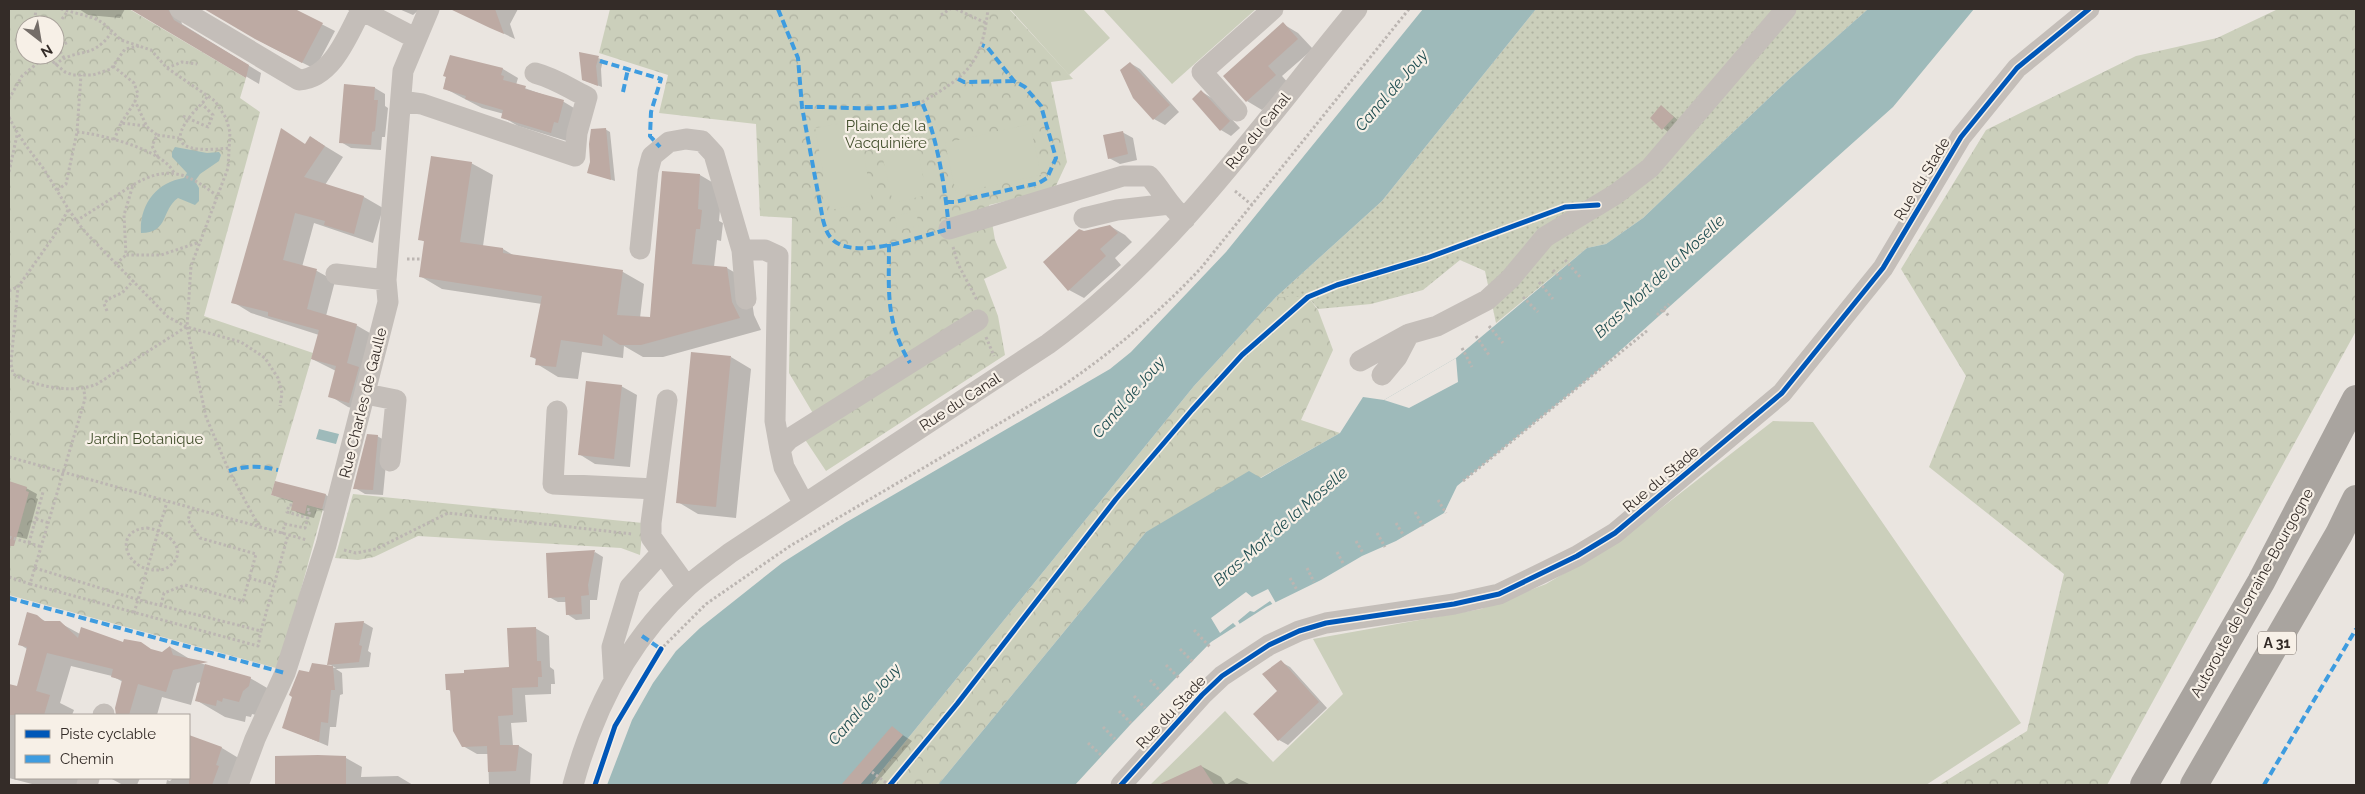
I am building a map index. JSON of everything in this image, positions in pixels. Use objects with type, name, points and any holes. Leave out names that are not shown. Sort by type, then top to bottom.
[{"type":"highway","name":"Autoroute de Lorraine-Bourgogne","points":[[2144,785],[2261,582],[2356,399]]},
{"type":"highway","name":"A 31","points":[[2194,785],[2339,534],[2356,499]]},
{"type":"street","points":[[180,9],[300,80],[311,79],[335,58],[360,9],[415,38]]},
{"type":"street","name":"Rue Charles de Gaulle","points":[[238,785],[255,740],[285,673],[320,544],[366,394],[388,302],[386,280],[403,71],[415,38],[429,9]]},
{"type":"street","points":[[1237,111],[1202,72],[1273,9]]},
{"type":"street","points":[[1360,361],[1409,334],[1437,326],[1487,300],[1510,280],[1546,238],[1616,194],[1650,168],[1786,9]]},
{"type":"street","name":"Rue du Stade","points":[[1121,785],[1202,695],[1222,676],[1269,645],[1299,631],[1326,623],[1454,604],[1499,594],[1577,556],[1616,533],[1782,393],[1883,268],[1961,137],[2017,68],[2089,9]]},
{"type":"street","name":"Rue du Canal","points":[[573,785],[581,754],[595,717],[614,680],[642,636],[687,587],[730,553],[1048,344],[1084,318],[1118,289],[1185,219],[1350,11]]},
{"type":"street","points":[[400,101],[422,104],[575,156],[577,133],[588,97],[572,90],[558,79],[535,73]]},
{"type":"street","points":[[640,249],[648,171],[652,156],[669,142],[686,139],[702,141],[714,154],[742,250],[746,299]]},
{"type":"street","points":[[948,229],[1123,176],[1149,176],[1162,190],[1170,204],[1185,219]]},
{"type":"street","points":[[1084,218],[1117,210],[1170,204]]},
{"type":"street","points":[[742,250],[765,250],[778,256],[775,421],[784,467],[804,504]]},
{"type":"street","points":[[336,274],[386,280]]},
{"type":"street","points":[[780,449],[789,439],[978,320]]},
{"type":"street","points":[[1382,375],[1397,357],[1409,334]]},
{"type":"street","points":[[366,394],[396,400],[390,461]]},
{"type":"street","points":[[667,400],[655,489],[657,544],[687,587]]},
{"type":"street","points":[[557,411],[553,484],[655,489]]},
{"type":"street","points":[[614,680],[612,647],[630,587],[657,544]]},
{"type":"path","points":[[61,9],[94,18],[103,23],[111,33],[121,40],[151,50],[167,68],[215,101],[226,118],[230,132],[228,168],[216,195],[191,266],[187,327],[206,417],[229,471],[260,528]]},
{"type":"path","points":[[941,14],[950,9]]},
{"type":"path","points":[[956,9],[986,23]]},
{"type":"path","points":[[922,102],[958,79],[972,67],[982,45],[988,9]]},
{"type":"path","points":[[65,58],[85,54],[97,48],[111,33]]},
{"type":"path","points":[[55,65],[65,72],[93,75],[113,66],[125,48],[140,46]]},
{"type":"path","points":[[167,68],[182,62],[197,64]]},
{"type":"path","points":[[9,99],[22,76],[35,65]]},
{"type":"path","points":[[113,66],[134,82],[138,94],[121,123],[114,140]]},
{"type":"path","points":[[57,190],[66,184],[77,132],[81,75]]},
{"type":"path","points":[[179,138],[190,116],[207,97]]},
{"type":"path","points":[[135,101],[147,127],[157,135],[179,138]]},
{"type":"path","points":[[183,116],[208,128],[213,115],[202,104]]},
{"type":"path","points":[[9,116],[17,134],[57,190],[68,210],[116,264],[134,280],[168,317],[187,327],[240,342],[265,358],[278,378],[282,393],[280,406]]},
{"type":"path","points":[[121,123],[147,127]]},
{"type":"path","points":[[77,132],[96,134],[148,152],[171,166],[174,173]]},
{"type":"path","points":[[9,172],[17,134]]},
{"type":"path","points":[[157,135],[152,146],[159,159]]},
{"type":"path","points":[[179,138],[182,144],[190,148],[207,150],[230,148]]},
{"type":"path","points":[[76,221],[151,174],[174,173],[181,175],[200,183],[216,195]]},
{"type":"path","points":[[126,255],[124,215],[133,184]]},
{"type":"path","points":[[13,374],[11,363],[18,287],[54,236],[68,210]]},
{"type":"path","points":[[116,264],[126,255],[157,256],[198,243]]},
{"type":"path","points":[[404,259],[421,259]]},
{"type":"path","points":[[1565,260],[1581,278]]},
{"type":"path","points":[[1553,270],[1562,280]]},
{"type":"path","points":[[106,311],[104,304],[108,299],[122,293],[134,280]]},
{"type":"path","points":[[1539,282],[1553,299]]},
{"type":"path","points":[[9,291],[18,287]]},
{"type":"path","points":[[1523,297],[1538,312]]},
{"type":"path","points":[[1657,315],[1669,304]]},
{"type":"path","points":[[1663,310],[1669,316]]},
{"type":"path","points":[[1489,326],[1503,343]]},
{"type":"path","points":[[13,374],[39,385],[84,390],[97,384],[187,327]]},
{"type":"path","points":[[1463,481],[1648,330]]},
{"type":"path","points":[[1476,336],[1489,356]]},
{"type":"path","points":[[1462,348],[1472,367]]},
{"type":"path","points":[[1612,359],[1616,363]]},
{"type":"path","points":[[9,377],[13,374]]},
{"type":"path","points":[[30,584],[84,399],[84,390]]},
{"type":"path","points":[[9,457],[63,474],[356,553],[376,549],[448,513],[657,544]]},
{"type":"path","points":[[29,543],[43,492]]},
{"type":"path","points":[[1438,500],[1446,513]]},
{"type":"path","points":[[134,613],[167,502]]},
{"type":"path","points":[[292,505],[289,505],[287,512],[308,518]]},
{"type":"path","points":[[161,605],[164,593],[185,585],[243,601],[256,554],[200,538],[188,520],[191,509]]},
{"type":"path","points":[[282,534],[285,524],[305,528],[310,510],[306,509]]},
{"type":"path","points":[[1415,512],[1423,526]]},
{"type":"path","points":[[36,519],[48,523]]},
{"type":"path","points":[[1396,523],[1404,536]]},
{"type":"path","points":[[138,529],[159,529],[173,539],[177,556],[166,569],[147,570],[132,560],[126,543],[138,529]]},
{"type":"path","points":[[1377,533],[1385,547]]},
{"type":"path","points":[[9,577],[258,646],[288,535]]},
{"type":"path","points":[[9,536],[42,547]]},
{"type":"path","points":[[1356,541],[1363,553]]},
{"type":"path","points":[[1337,552],[1344,565]]},
{"type":"path","points":[[35,568],[139,600],[261,631]]},
{"type":"path","points":[[1307,568],[1314,582]]},
{"type":"path","points":[[249,578],[274,585]]},
{"type":"path","points":[[1290,578],[1297,590]]},
{"type":"path","points":[[1194,630],[1210,647]]},
{"type":"path","points":[[1180,649],[1193,662]]},
{"type":"path","points":[[629,700],[661,650]]},
{"type":"path","points":[[1166,665],[1179,678]]},
{"type":"path","points":[[1150,680],[1161,692]]},
{"type":"path","points":[[1134,696],[1145,708]]},
{"type":"path","points":[[1119,711],[1131,723]]},
{"type":"path","points":[[1103,727],[1115,739]]},
{"type":"path","points":[[1088,743],[1101,755]]},
{"type":"path","points":[[872,772],[889,785]]},
{"type":"green space","name":"Jardin Botanique","points":[[9,9],[129,9],[246,78],[240,98],[260,112],[204,316],[313,353],[271,495],[323,509],[288,637],[276,668],[9,595]]},
{"type":"green space","name":"Plaine de la Vacquinière","points":[[610,9],[1009,9],[1073,79],[1051,82],[1067,162],[1054,190],[989,205],[995,240],[1007,268],[984,279],[998,316],[1005,355],[826,471],[796,426],[814,415],[789,373],[792,218],[760,216],[756,124],[659,113],[668,75],[599,53]]},
{"type":"green space","points":[[1010,9],[1083,9],[1110,38],[1069,75]]},
{"type":"green space","points":[[1103,9],[1256,9],[1172,84]]},
{"type":"green space","points":[[1536,9],[1868,9],[1788,80],[1643,218],[1606,244],[1587,248],[1496,323],[1485,271],[1460,260],[1423,290],[1371,304],[1318,309],[1308,297],[1276,297],[1382,201]]},
{"type":"green space","points":[[2278,9],[2356,9],[2356,331],[2107,785],[1939,785],[2027,731],[2064,574],[1929,467],[1966,376],[1901,269],[1986,130],[2136,56],[2217,38]]},
{"type":"green space","points":[[858,120],[872,202],[830,210],[815,128]]},
{"type":"green space","points":[[1030,124],[1041,175],[956,193],[945,143]]},
{"type":"green space","points":[[913,129],[927,195],[893,203],[878,137]]},
{"type":"green space","points":[[916,211],[919,226],[897,230],[895,216]]},
{"type":"green space","points":[[1276,297],[1308,297],[1318,310],[1333,350],[1301,420],[1340,433],[1260,478],[1146,532],[938,785],[870,785],[1194,386]]},
{"type":"green space","points":[[1773,421],[1813,422],[2021,723],[1926,785],[1150,785],[1225,711],[1273,762],[1343,694],[1313,639],[1481,609],[1546,584],[1619,541]]},
{"type":"green space","points":[[353,494],[643,523],[640,555],[621,548],[418,536],[374,557],[358,560],[335,558]]},
{"type":"water","name":"Canal de Jouy","points":[[1423,9],[1536,9],[1382,201],[1276,297],[1194,386],[870,785],[607,785],[632,720],[653,683],[676,651],[700,628],[782,563],[845,523],[1110,369],[1131,352],[1226,252]]},
{"type":"water","name":"Bras-Mort de la Moselle","points":[[1868,9],[1974,9],[1893,107],[1594,374],[1457,486],[1444,513],[1396,541],[1362,556],[1321,580],[1266,607],[1211,642],[1075,785],[938,785],[1146,532],[1249,471],[1261,478],[1340,433],[1363,397],[1384,400],[1456,358],[1587,248],[1606,244],[1643,218],[1788,80]]},
{"type":"water","points":[[175,147],[207,153],[219,152],[221,155],[219,161],[200,174],[195,181],[199,188],[199,201],[195,205],[178,198],[169,209],[161,225],[150,232],[141,233],[143,214],[151,197],[165,184],[184,178],[187,173],[172,157]]},
{"type":"water","points":[[319,429],[339,434],[336,444],[316,439]]},
{"type":"pier","points":[[1456,358],[1458,382],[1409,408],[1384,400]]},
{"type":"pier","points":[[1268,589],[1277,605],[1274,606],[1270,601],[1254,612],[1250,611],[1238,621],[1241,626],[1238,628],[1233,623],[1220,633],[1211,618],[1246,592],[1252,597]]},
{"type":"building","points":[[130,9],[168,9],[174,20],[249,65],[246,78]]},
{"type":"building","points":[[204,9],[295,9],[323,23],[302,63],[255,39]]},
{"type":"building","points":[[450,9],[495,9],[504,34],[490,28]]},
{"type":"building","points":[[1283,22],[1298,39],[1268,66],[1276,75],[1246,102],[1223,76]]},
{"type":"building","points":[[579,52],[599,56],[596,66],[598,86],[582,80]]},
{"type":"building","points":[[450,55],[503,68],[501,75],[504,76],[503,80],[526,86],[525,89],[564,100],[558,123],[554,122],[551,133],[501,118],[503,110],[465,99],[466,96],[443,89],[446,77],[443,76]]},
{"type":"building","points":[[1130,62],[1170,105],[1153,120],[1133,98],[1120,70]]},
{"type":"building","points":[[344,84],[375,87],[374,100],[378,100],[375,131],[372,132],[371,145],[339,143]]},
{"type":"building","points":[[1201,90],[1230,121],[1220,131],[1192,99]]},
{"type":"building","points":[[1661,105],[1674,117],[1662,130],[1650,118]]},
{"type":"building","points":[[281,128],[305,144],[310,136],[325,146],[304,177],[364,196],[354,234],[324,225],[325,221],[295,213],[283,260],[317,269],[307,309],[357,324],[347,363],[359,367],[349,403],[328,397],[336,366],[311,359],[319,330],[268,316],[268,312],[231,303]]},
{"type":"building","points":[[606,128],[611,180],[587,173],[590,162],[589,144],[591,129]]},
{"type":"building","points":[[1123,131],[1128,154],[1108,159],[1103,135]]},
{"type":"building","points":[[431,156],[472,162],[460,242],[503,248],[503,253],[623,270],[617,315],[650,317],[662,171],[700,174],[698,209],[702,210],[700,229],[696,229],[692,264],[727,267],[732,302],[740,318],[641,345],[620,345],[603,334],[602,346],[561,340],[556,367],[535,365],[536,358],[530,357],[542,296],[419,277],[424,241],[418,240]]},
{"type":"building","points":[[1110,225],[1118,233],[1100,249],[1106,256],[1068,291],[1043,262],[1079,229],[1084,231]]},
{"type":"building","points":[[691,352],[731,356],[716,507],[676,503]]},
{"type":"building","points":[[586,381],[622,385],[614,459],[578,455]]},
{"type":"building","points":[[367,434],[378,435],[373,490],[353,489]]},
{"type":"building","points":[[9,481],[27,487],[26,491],[29,492],[14,546],[9,546]]},
{"type":"building","points":[[275,481],[326,494],[322,509],[307,505],[305,514],[291,510],[293,501],[271,495]]},
{"type":"building","points":[[595,550],[588,585],[589,595],[581,596],[582,614],[566,615],[565,597],[548,598],[546,553]]},
{"type":"building","points":[[27,612],[37,615],[44,621],[60,621],[78,638],[81,627],[123,642],[124,639],[141,642],[151,649],[162,652],[170,646],[173,655],[208,662],[173,670],[166,692],[138,684],[129,714],[116,714],[115,708],[122,680],[111,677],[113,669],[47,653],[36,691],[50,695],[44,714],[9,715],[9,684],[17,686],[27,647],[18,645]]},
{"type":"building","points":[[364,621],[359,645],[362,646],[359,662],[327,665],[335,623]]},
{"type":"building","points":[[536,627],[537,661],[541,661],[542,677],[538,677],[538,687],[512,688],[513,715],[498,716],[500,745],[519,745],[516,771],[488,772],[487,746],[462,747],[453,731],[450,690],[446,690],[445,674],[464,673],[464,670],[509,667],[507,628]]},
{"type":"building","points":[[1281,660],[1319,702],[1278,741],[1253,714],[1277,691],[1262,674]]},
{"type":"building","points":[[312,663],[333,666],[335,690],[331,690],[328,723],[321,722],[319,742],[282,728],[292,697],[289,695],[299,670],[309,672]]},
{"type":"building","points":[[205,664],[251,677],[249,686],[243,691],[239,702],[223,698],[222,702],[217,700],[216,706],[195,701]]},
{"type":"building","points":[[892,726],[903,735],[860,785],[841,785]]},
{"type":"building","points":[[190,735],[222,747],[216,765],[219,766],[212,785],[189,785]]},
{"type":"building","points":[[275,756],[346,756],[346,785],[275,785]]},
{"type":"building","points":[[1201,765],[1214,785],[1158,785]]},
{"type":"marked path","points":[[778,9],[798,58],[802,107],[823,220],[826,231],[831,238],[843,246],[872,248],[949,229],[940,164],[928,117],[922,102],[876,108],[802,107]]},
{"type":"marked path","points":[[946,202],[955,202],[1039,183],[1047,178],[1056,158],[1041,106],[1025,87],[1014,81],[987,47],[982,45]]},
{"type":"marked path","points":[[600,61],[661,79],[651,112],[650,136],[660,147]]},
{"type":"marked path","points":[[623,92],[628,69]]},
{"type":"marked path","points":[[958,79],[964,82],[1014,81]]},
{"type":"marked path","points":[[889,244],[889,291],[892,319],[902,348],[910,363]]},
{"type":"marked path","points":[[229,471],[254,467],[278,470]]},
{"type":"marked path","points":[[9,598],[285,673]]},
{"type":"marked path","points":[[2264,785],[2356,629]]},
{"type":"marked path","points":[[642,636],[661,649]]},
{"type":"cycle path","points":[[1121,785],[1202,695],[1222,676],[1269,645],[1299,631],[1326,623],[1454,604],[1499,594],[1577,556],[1615,533],[1782,393],[1883,268],[1961,137],[2017,68],[2089,9]]},
{"type":"cycle path","points":[[890,785],[957,704],[1116,499],[1192,410],[1242,355],[1308,297],[1337,285],[1427,258],[1565,207],[1598,205]]},
{"type":"cycle path","points":[[595,785],[615,726],[661,649]]}]
